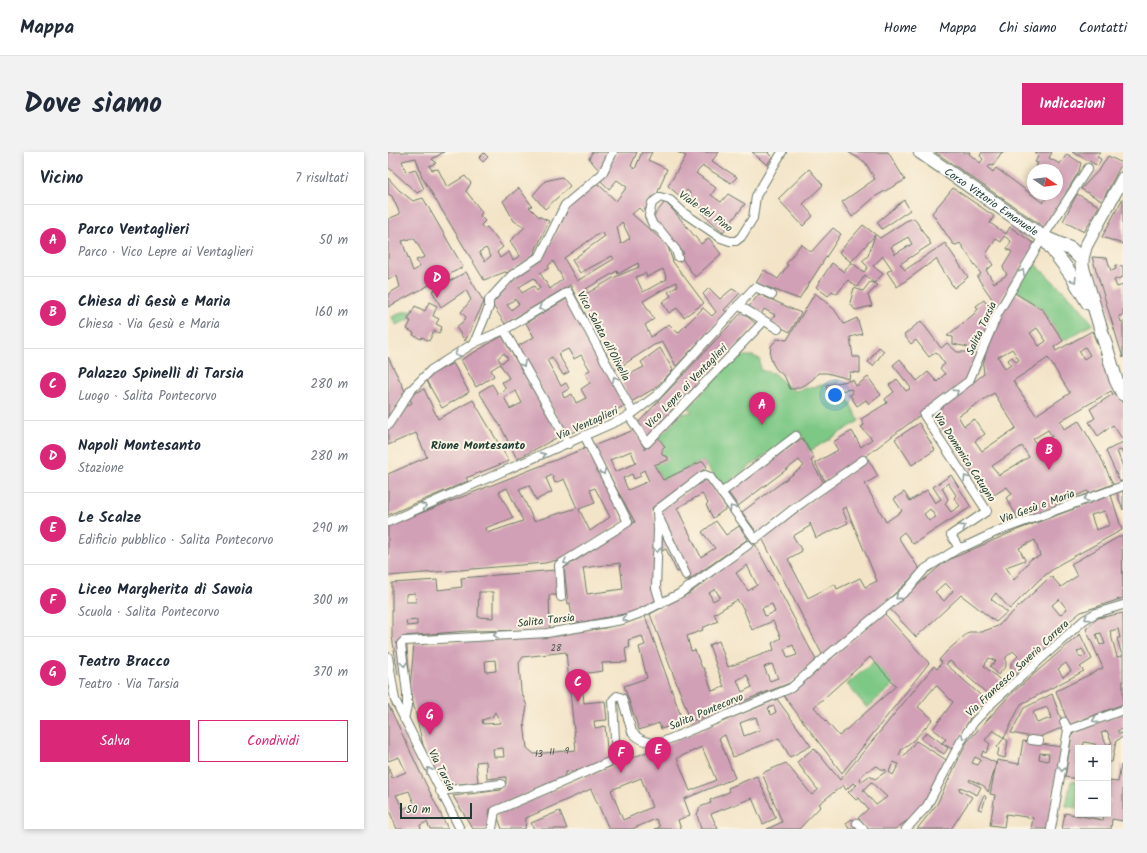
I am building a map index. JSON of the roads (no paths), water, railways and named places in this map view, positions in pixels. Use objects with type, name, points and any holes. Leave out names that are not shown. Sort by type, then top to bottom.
[{"type":"main road","name":"Corso Vittorio Emanuele","points":[[920,152],[1066,258],[1076,261],[1082,260]]},
{"type":"main road","points":[[1123,178],[1086,246],[1082,260],[1082,266],[1116,380],[1123,394]]},
{"type":"main road","points":[[1046,242],[1070,274],[1098,320]]},
{"type":"street","points":[[474,343],[488,307],[489,300],[512,275],[540,256],[565,205],[602,174],[613,152]]},
{"type":"street","name":"Viale del Pino","points":[[678,257],[676,250],[650,220],[649,210],[655,200],[660,197],[670,200],[684,212],[721,238],[736,241],[742,237],[753,218],[756,196],[782,152]]},
{"type":"street","name":"Salita Tarsia","points":[[924,415],[969,381],[998,313],[1046,242],[1088,168]]},
{"type":"street","name":"Via Ventaglieri","points":[[388,522],[585,437],[631,415],[657,395],[755,287],[772,295]]},
{"type":"street","name":"Vico Salata all'Olivella","points":[[504,330],[568,292],[631,415]]},
{"type":"street","points":[[738,305],[778,329]]},
{"type":"street","name":"Vico Lepre ai Ventaglieri","points":[[631,415],[647,443],[764,321]]},
{"type":"street","points":[[388,425],[411,390],[431,370],[474,343],[504,330],[569,444]]},
{"type":"street","name":"Via Domenico Cotugno","points":[[924,415],[987,511],[951,534],[959,548]]},
{"type":"street","points":[[721,493],[796,436]]},
{"type":"street","points":[[561,597],[559,565],[628,522],[585,437]]},
{"type":"street","points":[[660,604],[656,588],[658,530],[656,512],[658,508],[704,475],[710,477],[755,539],[792,510],[863,460]]},
{"type":"street","name":"Via Gesù e Maria","points":[[925,569],[959,548],[998,531],[1114,492],[1123,486]]},
{"type":"street","points":[[656,512],[689,581]]},
{"type":"street","name":"Salita Tarsia","points":[[404,718],[407,699],[401,644],[404,641],[548,633],[622,620],[660,604],[689,581],[748,545]]},
{"type":"street","name":"Salita Pontecorvo","points":[[492,829],[495,811],[616,760],[613,700],[616,696],[622,698],[632,732],[635,736],[648,743],[660,743],[791,688],[908,589],[925,569]]},
{"type":"street","name":"Via Francesco Saverio Correra","points":[[906,829],[927,806],[967,732],[983,712],[1084,620],[1096,613],[1123,605]]},
{"type":"street","name":"Via Tarsia","points":[[388,657],[391,701],[404,718],[460,829]]},
{"type":"street","points":[[1068,730],[1123,710]]},
{"type":"street","points":[[1051,829],[1068,730],[1064,722]]},
{"type":"street","points":[[440,791],[500,784]]},
{"type":"place","name":"Napoli Montesanto","points":[[437,298]]},
{"type":"place","name":"Parco Ventaglieri","points":[[762,425]]},
{"type":"place","name":"Chiesa di Gesù e Maria","points":[[1049,470]]},
{"type":"place","name":"Palazzo Spinelli di Tarsia","points":[[578,702]]},
{"type":"place","name":"Teatro Bracco","points":[[430,735]]},
{"type":"place","name":"Le Scalze","points":[[658,770]]},
{"type":"place","name":"Liceo Margherita di Savoia","points":[[621,773]]},
{"type":"district","name":"Rione Montesanto","points":[[478,445]]}]
